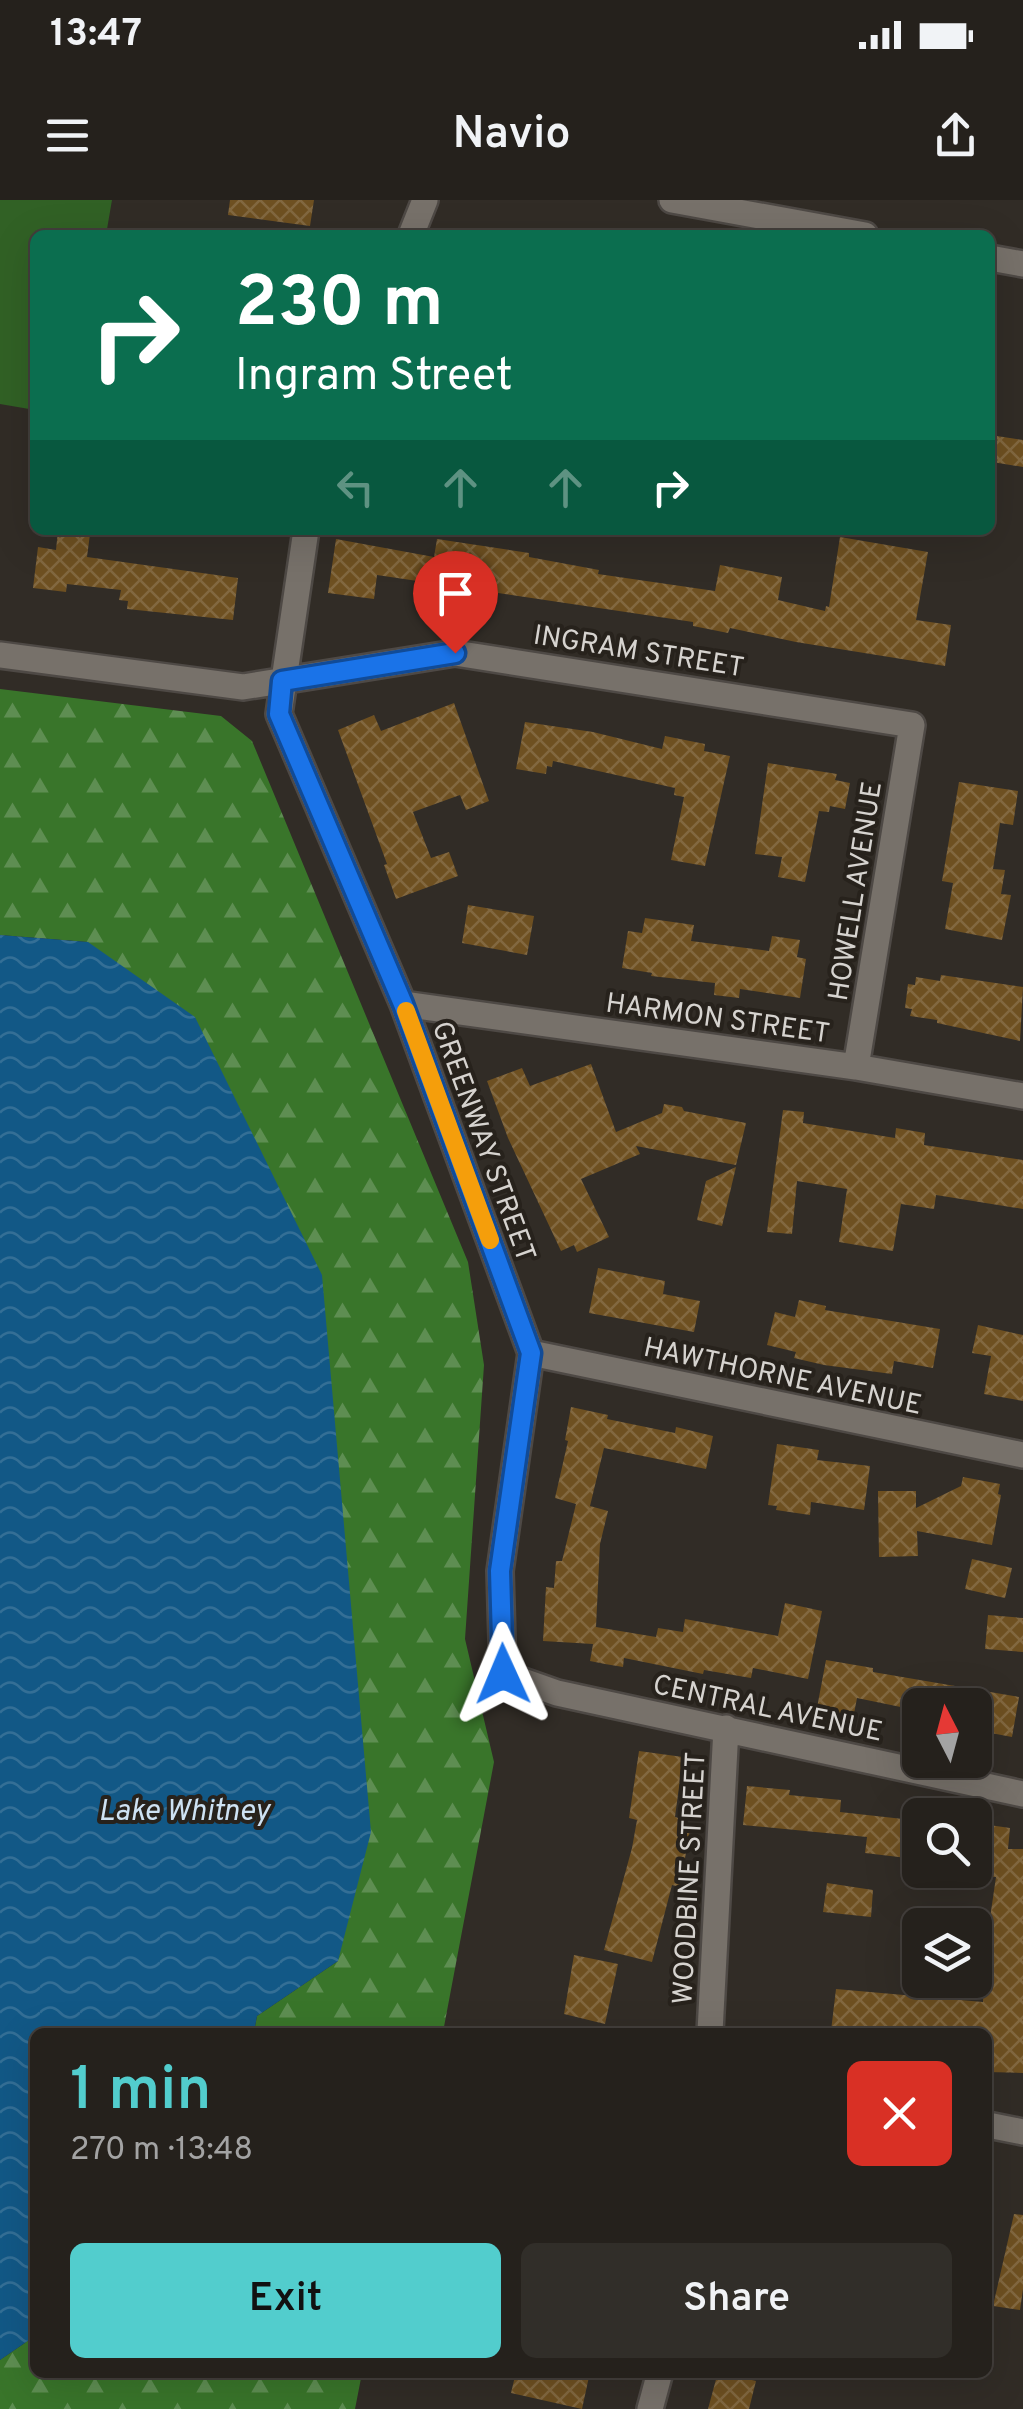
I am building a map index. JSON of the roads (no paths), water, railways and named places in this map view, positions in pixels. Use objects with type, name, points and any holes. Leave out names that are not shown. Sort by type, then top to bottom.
[{"type":"street","points":[[412,230],[426,200]]},
{"type":"street","points":[[672,200],[837,230]]},
{"type":"street","points":[[995,259],[1023,264]]},
{"type":"street","name":"GREENWAY STREET","points":[[305,535],[279,714],[403,1004],[531,1353],[500,1571],[503,1674]]},
{"type":"street","name":"INGRAM STREET","points":[[0,655],[243,686],[455,653],[494,656],[912,725]]},
{"type":"street","name":"HOWELL AVENUE","points":[[856,1067],[912,725]]},
{"type":"street","name":"HARMON STREET","points":[[403,1004],[856,1067],[1023,1096]]},
{"type":"street","name":"HAWTHORNE AVENUE","points":[[531,1353],[1023,1455]]},
{"type":"street","name":"CENTRAL AVENUE","points":[[503,1674],[557,1693],[1023,1794]]},
{"type":"street","name":"WOODBINE STREET","points":[[710,2028],[726,1728]]},
{"type":"street","points":[[992,2126],[1023,2132]]},
{"type":"street","points":[[650,2409],[658,2378]]},
{"type":"water","name":"Lake Whitney","points":[[0,935],[88,942],[195,1017],[322,1275],[371,1832],[338,1961],[257,2016],[255,2028],[30,2028],[30,2339],[0,2360]]}]
